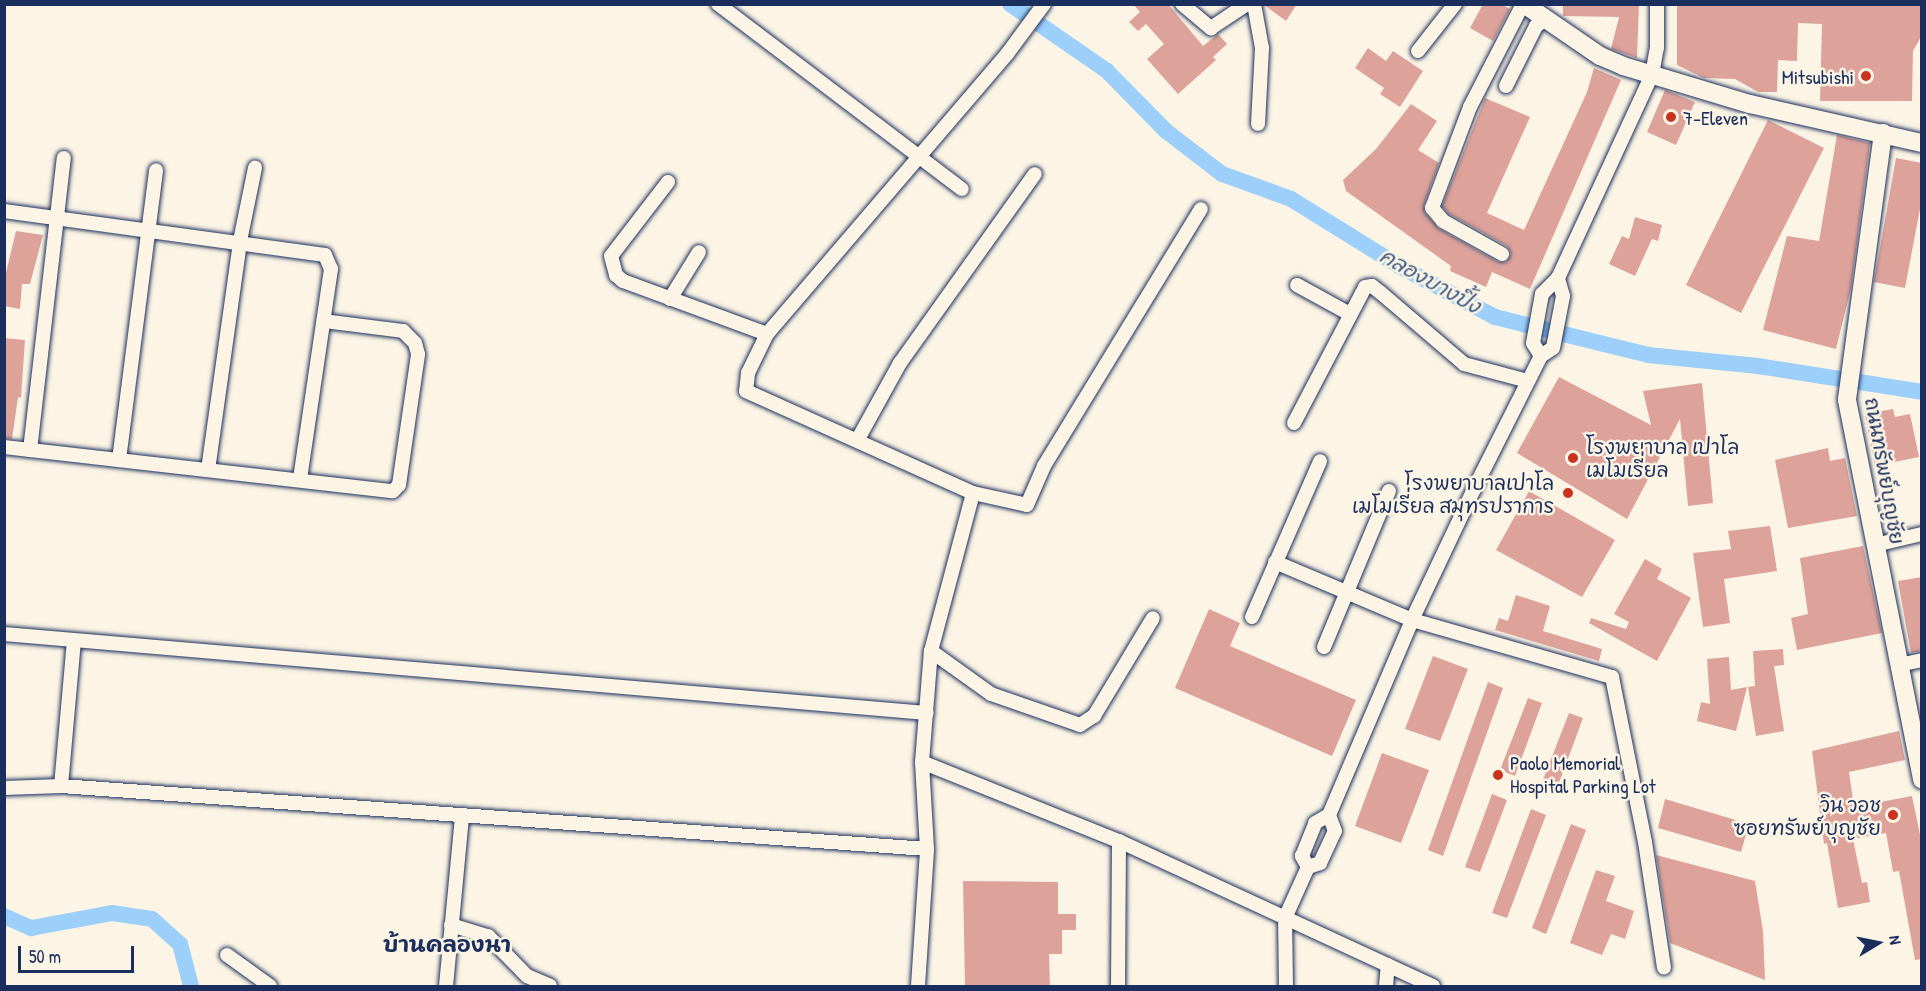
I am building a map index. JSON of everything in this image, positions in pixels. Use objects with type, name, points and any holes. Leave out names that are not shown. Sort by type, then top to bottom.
[{"type":"street","points":[[718,4],[962,189]]},
{"type":"street","points":[[1044,4],[1007,54],[767,334],[748,373],[746,391],[858,439],[973,493],[1021,506],[1032,502],[1044,466],[1201,208]]},
{"type":"street","points":[[1182,4],[1211,28],[1247,4]]},
{"type":"street","points":[[1254,4],[1263,48],[1258,124]]},
{"type":"street","points":[[1418,51],[1455,4]]},
{"type":"street","points":[[1502,254],[1443,220],[1432,208],[1470,107],[1523,4],[1543,21],[1600,56],[1652,75],[1750,104],[1922,143]]},
{"type":"street","points":[[1547,352],[1533,343],[1542,294],[1558,278],[1652,75],[1657,48],[1657,4]]},
{"type":"street","points":[[1506,86],[1536,26],[1543,21]]},
{"type":"street","name":"ถนนทรัพย์บุญชัย","points":[[1883,133],[1847,400],[1922,780]]},
{"type":"street","points":[[30,450],[59,218],[64,158]]},
{"type":"street","points":[[208,470],[240,240],[255,168]]},
{"type":"street","points":[[119,460],[156,170]]},
{"type":"street","points":[[858,439],[900,363],[1035,174]]},
{"type":"street","points":[[668,182],[611,256],[611,266],[623,281],[767,334]]},
{"type":"street","points":[[4,211],[149,231],[240,240],[325,255],[331,269],[300,480]]},
{"type":"street","points":[[670,299],[699,252]]},
{"type":"street","points":[[1308,867],[1302,856],[1315,824],[1329,815],[1412,620],[1528,381],[1547,352],[1563,296],[1558,278]]},
{"type":"street","points":[[1297,285],[1348,313]]},
{"type":"street","points":[[1294,423],[1348,313],[1365,287],[1372,286],[1464,364],[1528,381]]},
{"type":"street","points":[[4,447],[388,492],[399,485],[418,354],[415,343],[403,330],[324,321]]},
{"type":"street","points":[[1252,617],[1320,461]]},
{"type":"street","points":[[1324,647],[1389,491]]},
{"type":"street","points":[[918,987],[927,849],[922,762],[931,651],[973,493]]},
{"type":"street","points":[[1875,545],[1922,534]]},
{"type":"street","points":[[1275,562],[1412,620],[1612,677],[1645,842],[1664,968]]},
{"type":"street","points":[[931,651],[991,694],[1080,724],[1094,716],[1153,618]]},
{"type":"street","points":[[4,634],[927,713]]},
{"type":"street","points":[[61,786],[74,641]]},
{"type":"street","points":[[1899,665],[1922,660]]},
{"type":"street","points":[[922,762],[1119,842],[1388,964],[1433,987]]},
{"type":"street","points":[[10,788],[61,786],[462,818],[927,849]]},
{"type":"street","points":[[1286,987],[1285,918],[1308,867],[1320,862],[1335,831],[1329,815]]},
{"type":"street","points":[[446,987],[462,818]]},
{"type":"street","points":[[1118,987],[1119,842]]},
{"type":"street","points":[[451,925],[488,936],[527,976],[550,987]]},
{"type":"street","points":[[226,954],[270,987]]},
{"type":"street","points":[[1386,987],[1388,964]]},
{"type":"building","points":[[1133,4],[1168,4],[1203,46],[1218,34],[1227,44],[1213,57],[1216,60],[1178,94],[1147,59],[1164,44],[1146,24],[1138,31],[1129,22],[1140,12]]},
{"type":"building","points":[[1263,4],[1297,4],[1286,21]]},
{"type":"building","points":[[1483,4],[1501,4],[1510,9],[1493,41],[1470,28]]},
{"type":"building","points":[[1563,4],[1639,4],[1637,58],[1611,49],[1619,17],[1563,16]]},
{"type":"building","points":[[1677,4],[1922,4],[1922,35],[1913,51],[1912,101],[1820,101],[1822,24],[1798,23],[1797,61],[1778,60],[1777,92],[1758,92],[1735,79],[1704,78],[1677,65]]},
{"type":"building","points":[[1368,48],[1386,61],[1393,51],[1423,71],[1400,107],[1380,94],[1384,88],[1355,68]]},
{"type":"building","points":[[1594,68],[1621,80],[1530,289],[1492,272],[1486,287],[1450,271],[1451,266],[1346,191],[1343,180],[1376,149],[1411,104],[1437,121],[1418,150],[1439,163],[1424,205],[1425,213],[1439,229],[1498,262],[1506,262],[1511,254],[1507,246],[1449,214],[1442,206],[1485,98],[1530,117],[1487,213],[1524,230],[1587,92]]},
{"type":"building","name":"7-Eleven","points":[[1665,90],[1695,102],[1676,145],[1647,132]]},
{"type":"building","points":[[1768,120],[1824,148],[1741,313],[1686,285]]},
{"type":"building","points":[[1837,135],[1870,143],[1851,288],[1836,349],[1763,330],[1787,236],[1819,241]]},
{"type":"building","points":[[1896,158],[1922,163],[1922,198],[1905,288],[1874,282]]},
{"type":"building","points":[[1635,217],[1662,225],[1658,241],[1652,239],[1635,276],[1609,264],[1622,236],[1629,239]]},
{"type":"building","points":[[16,231],[43,235],[30,284],[22,284],[20,309],[4,306],[4,281]]},
{"type":"building","points":[[4,338],[25,340],[21,398],[18,397],[12,439],[4,438]]},
{"type":"building","points":[[1559,377],[1651,425],[1643,391],[1702,383],[1713,503],[1688,506],[1680,419],[1627,519],[1517,453]]},
{"type":"building","points":[[1893,409],[1895,417],[1910,414],[1919,457],[1875,466],[1865,414]]},
{"type":"building","points":[[1828,448],[1830,461],[1845,458],[1857,516],[1788,528],[1775,460]]},
{"type":"building","points":[[1529,491],[1615,540],[1582,597],[1496,550]]},
{"type":"building","points":[[1770,526],[1777,571],[1724,579],[1730,623],[1703,627],[1693,553],[1731,549],[1728,531]]},
{"type":"building","points":[[1863,546],[1882,633],[1797,650],[1791,618],[1808,614],[1800,558]]},
{"type":"building","points":[[1645,559],[1662,569],[1657,579],[1691,598],[1657,661],[1589,623],[1591,618],[1626,629],[1629,622],[1614,614]]},
{"type":"building","points":[[1922,577],[1922,651],[1911,653],[1898,581]]},
{"type":"building","points":[[1516,595],[1550,606],[1543,631],[1602,649],[1599,661],[1495,630],[1499,618],[1508,621]]},
{"type":"building","points":[[1209,609],[1240,623],[1230,646],[1356,700],[1332,756],[1175,688]]},
{"type":"building","points":[[1783,649],[1784,665],[1774,666],[1784,731],[1756,736],[1748,687],[1755,686],[1753,651]]},
{"type":"building","points":[[1433,656],[1468,669],[1440,741],[1405,729]]},
{"type":"building","points":[[1729,657],[1731,690],[1747,687],[1736,731],[1697,721],[1701,702],[1710,704],[1707,659]]},
{"type":"building","points":[[1488,682],[1503,688],[1443,856],[1428,850]]},
{"type":"building","points":[[1528,698],[1542,703],[1515,776],[1500,770]]},
{"type":"building","points":[[1569,713],[1583,718],[1556,791],[1541,785]]},
{"type":"building","points":[[1899,731],[1905,760],[1849,772],[1854,807],[1912,796],[1922,844],[1922,959],[1915,960],[1899,871],[1893,872],[1886,833],[1853,839],[1862,883],[1867,882],[1870,902],[1838,908],[1827,843],[1824,844],[1812,751]]},
{"type":"building","points":[[1382,753],[1429,770],[1401,843],[1355,826]]},
{"type":"building","points":[[1492,794],[1507,800],[1480,872],[1465,867]]},
{"type":"building","points":[[1665,799],[1749,824],[1741,852],[1658,828]]},
{"type":"building","points":[[1531,809],[1546,815],[1507,918],[1492,913]]},
{"type":"building","points":[[1571,824],[1586,830],[1546,934],[1532,928]]},
{"type":"building","points":[[1656,855],[1755,881],[1763,931],[1765,980],[1670,943]]},
{"type":"building","points":[[1596,870],[1615,876],[1606,901],[1634,911],[1625,939],[1611,934],[1602,955],[1570,943]]},
{"type":"building","points":[[963,881],[1058,882],[1058,914],[1076,914],[1076,930],[1062,930],[1062,954],[1049,954],[1050,987],[965,987]]},
{"type":"waterway","name":"คลองบางปิ้ง","points":[[1010,4],[1107,71],[1166,131],[1222,174],[1291,199],[1399,266],[1495,317],[1648,355],[1758,366],[1922,392]]},
{"type":"waterway","points":[[4,916],[31,928],[112,913],[152,919],[180,944],[191,986]]},
{"type":"place","name":"Mitsubishi","points":[[1866,76]]},
{"type":"place","name":"7-Eleven","points":[[1671,117]]},
{"type":"place","name":"โรงพยาบาล เปาโล เมโมเรี่ยล","points":[[1573,458]]},
{"type":"place","name":"โรงพยาบาลเปาโล เมโมเรี่ยล สมุทรปราการ","points":[[1568,493]]},
{"type":"place","name":"Paolo Memorial Hospital Parking Lot","points":[[1498,775]]},
{"type":"place","name":"วิน วอช ซอยทรัพย์บุญชัย","points":[[1893,815]]},
{"type":"district","name":"บ้านคลองนา","points":[[447,945]]}]
